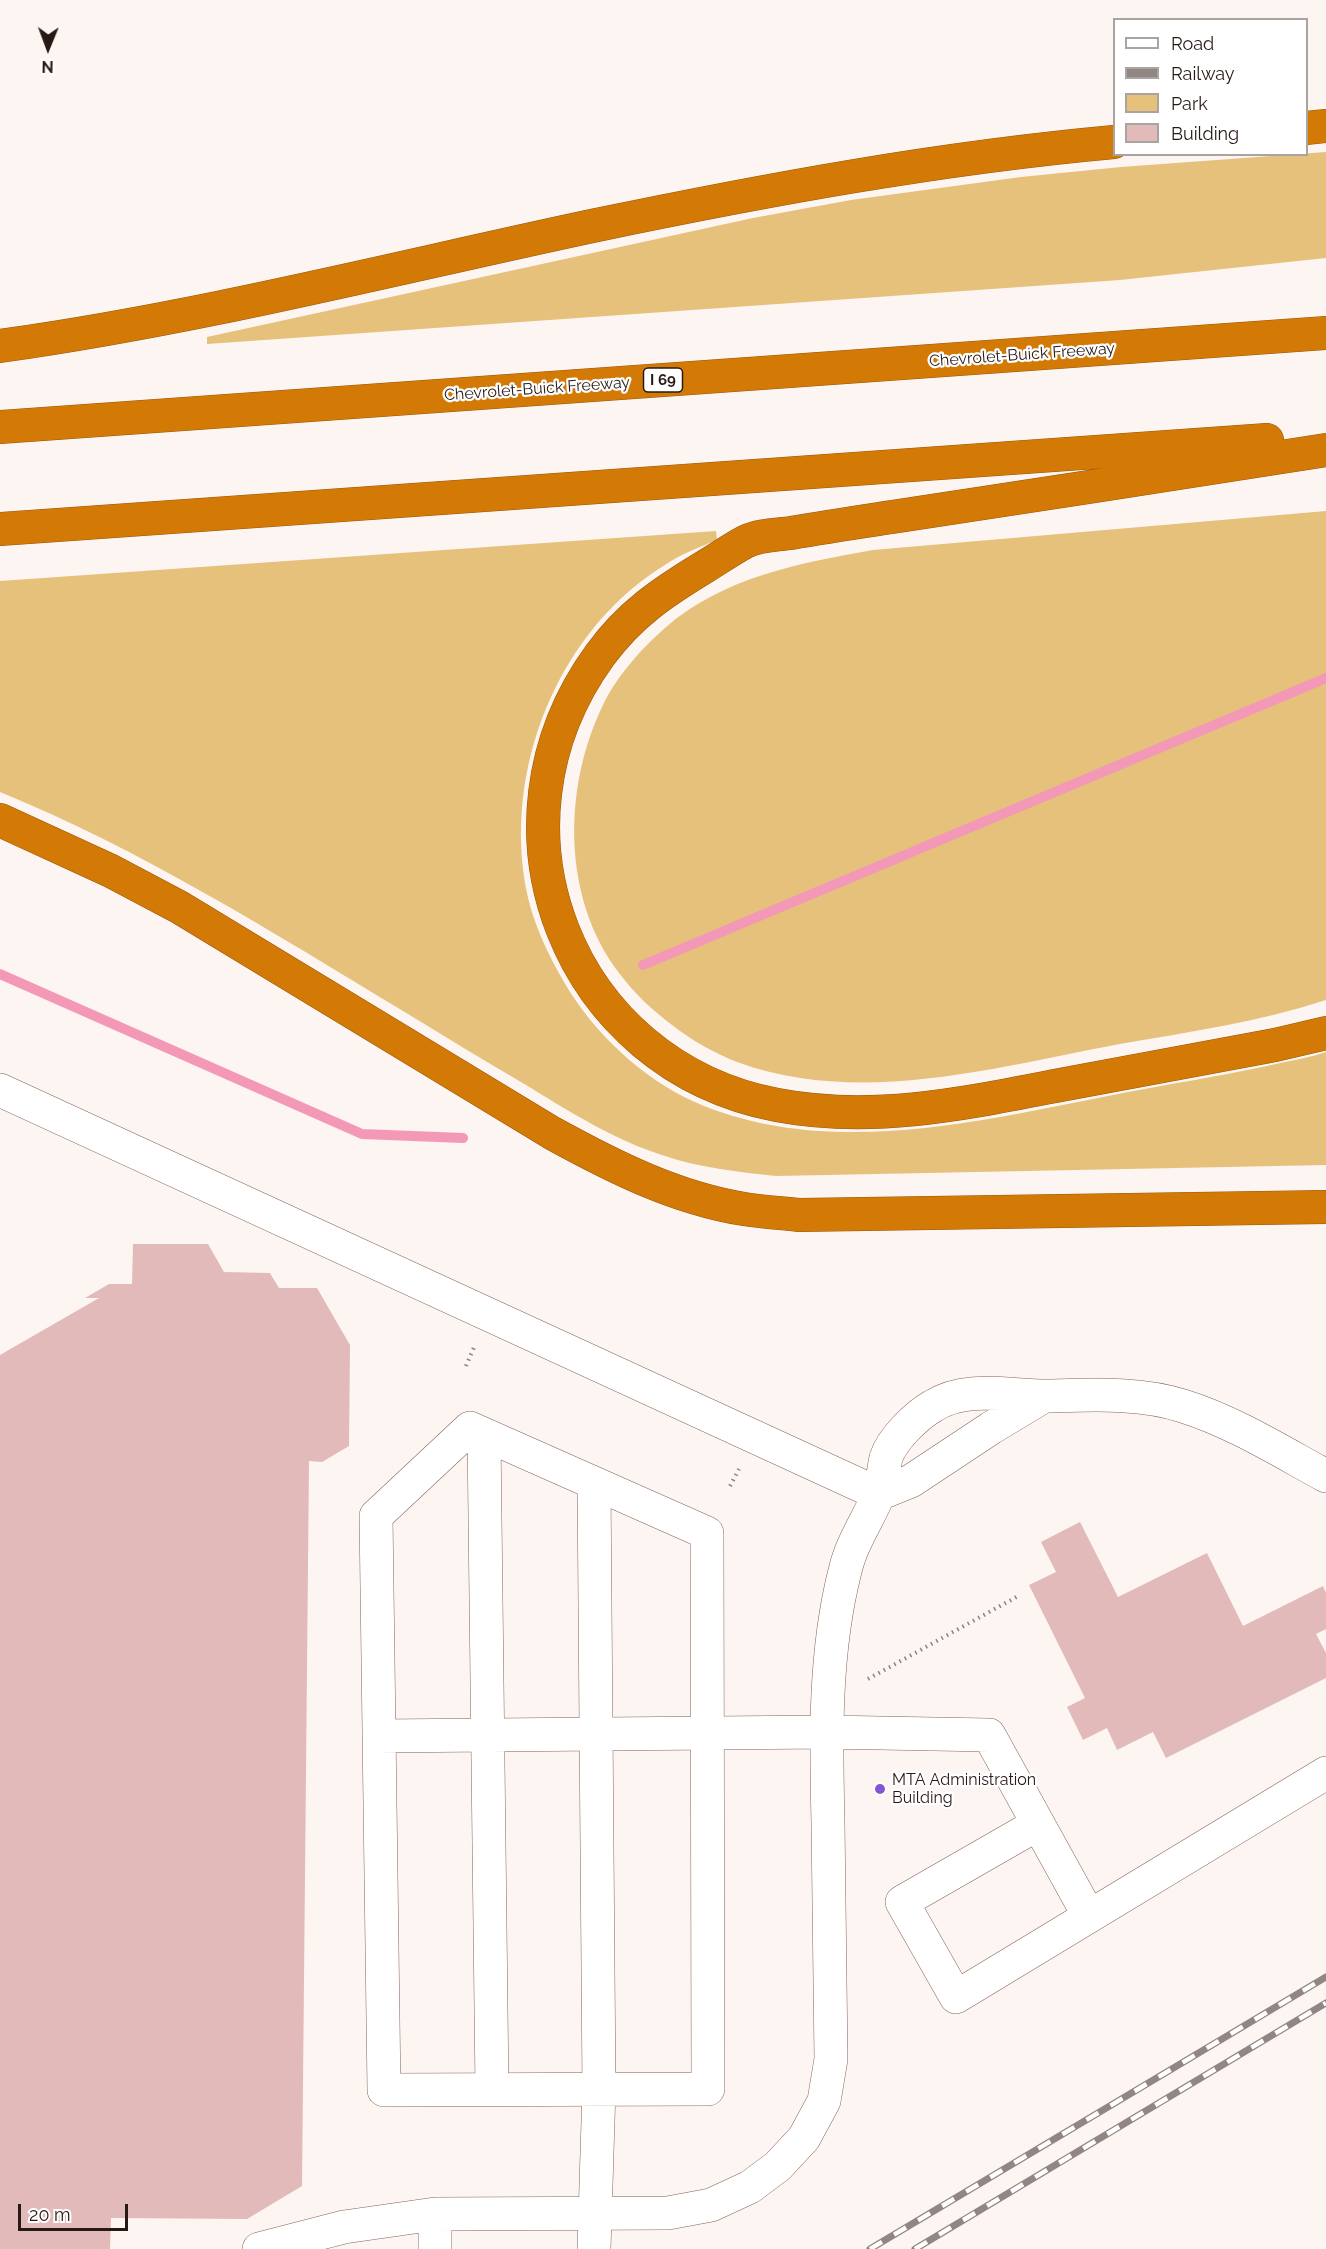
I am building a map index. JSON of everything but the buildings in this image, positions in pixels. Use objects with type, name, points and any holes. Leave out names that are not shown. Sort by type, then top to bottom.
[{"type":"highway","points":[[1308,128],[1326,126]]},
{"type":"highway","points":[[0,346],[82,334],[272,297],[591,226],[859,174],[1030,150],[1113,142]]},
{"type":"highway","name":"Chevrolet-Buick Freeway","points":[[0,427],[1326,333]]},
{"type":"highway","points":[[0,529],[1326,436]]},
{"type":"highway","points":[[1326,450],[750,539],[662,592],[627,621],[598,658],[574,698],[555,742],[543,791],[542,834],[547,877],[560,921],[578,963],[602,1000],[637,1037],[681,1069],[730,1093],[777,1105],[830,1112],[881,1112],[950,1106],[1275,1045],[1326,1033]]},
{"type":"highway","points":[[0,820],[101,867],[179,907],[552,1133],[604,1162],[698,1199],[744,1209],[799,1215],[1326,1207]]},
{"type":"lane","points":[[0,1090],[879,1494],[911,1480],[1044,1396]]},
{"type":"lane","points":[[259,2249],[344,2227],[435,2214],[668,2213],[711,2205],[750,2187],[778,2166],[804,2138],[824,2100],[831,2059],[826,1732],[836,1610],[843,1578],[859,1531],[879,1494],[887,1455],[909,1424],[935,1404],[966,1394],[1107,1395],[1181,1405],[1227,1423],[1326,1476]]},
{"type":"lane","points":[[470,1428],[594,1483],[706,1533],[708,2089],[384,2090],[376,1516],[470,1428]]},
{"type":"lane","points":[[484,1435],[492,2089]]},
{"type":"lane","points":[[594,1483],[599,2089],[594,2249]]},
{"type":"lane","points":[[379,1736],[826,1732],[989,1735],[1089,1916]]},
{"type":"lane","points":[[1038,1824],[902,1902],[956,1997],[1326,1773]]},
{"type":"lane","points":[[435,2214],[435,2249]]},
{"type":"path","points":[[466,1366],[475,1345]]},
{"type":"path","points":[[730,1486],[742,1463]]},
{"type":"path","points":[[868,1679],[1020,1595]]},
{"type":"green space","points":[[1326,152],[1326,258],[1120,280],[207,344],[207,337],[753,218],[851,200],[1021,177],[1271,156],[1308,156],[1308,153]]},
{"type":"green space","points":[[1326,511],[1326,1000],[1224,1026],[977,1072],[880,1082],[831,1081],[784,1075],[737,1062],[695,1041],[679,1031],[637,994],[619,973],[600,943],[587,911],[578,877],[575,843],[575,807],[580,773],[589,739],[614,685],[630,664],[665,628],[712,596],[737,584],[790,567],[873,550]]},
{"type":"green space","points":[[716,531],[717,540],[668,563],[629,591],[596,625],[568,664],[547,707],[532,752],[523,799],[521,846],[530,906],[546,948],[574,998],[615,1047],[666,1087],[704,1106],[757,1122],[811,1130],[866,1132],[976,1121],[1245,1071],[1326,1052],[1326,1165],[776,1176],[692,1164],[647,1150],[596,1126],[206,894],[104,840],[0,792],[0,581]]},
{"type":"waterway","points":[[643,965],[1326,678]]},
{"type":"waterway","points":[[0,974],[362,1134],[463,1138]]},
{"type":"railway","points":[[870,2249],[1326,1977]]},
{"type":"railway","points":[[915,2249],[1326,2003]]},
{"type":"place","name":"MTA Administration Building","points":[[880,1789]]}]
